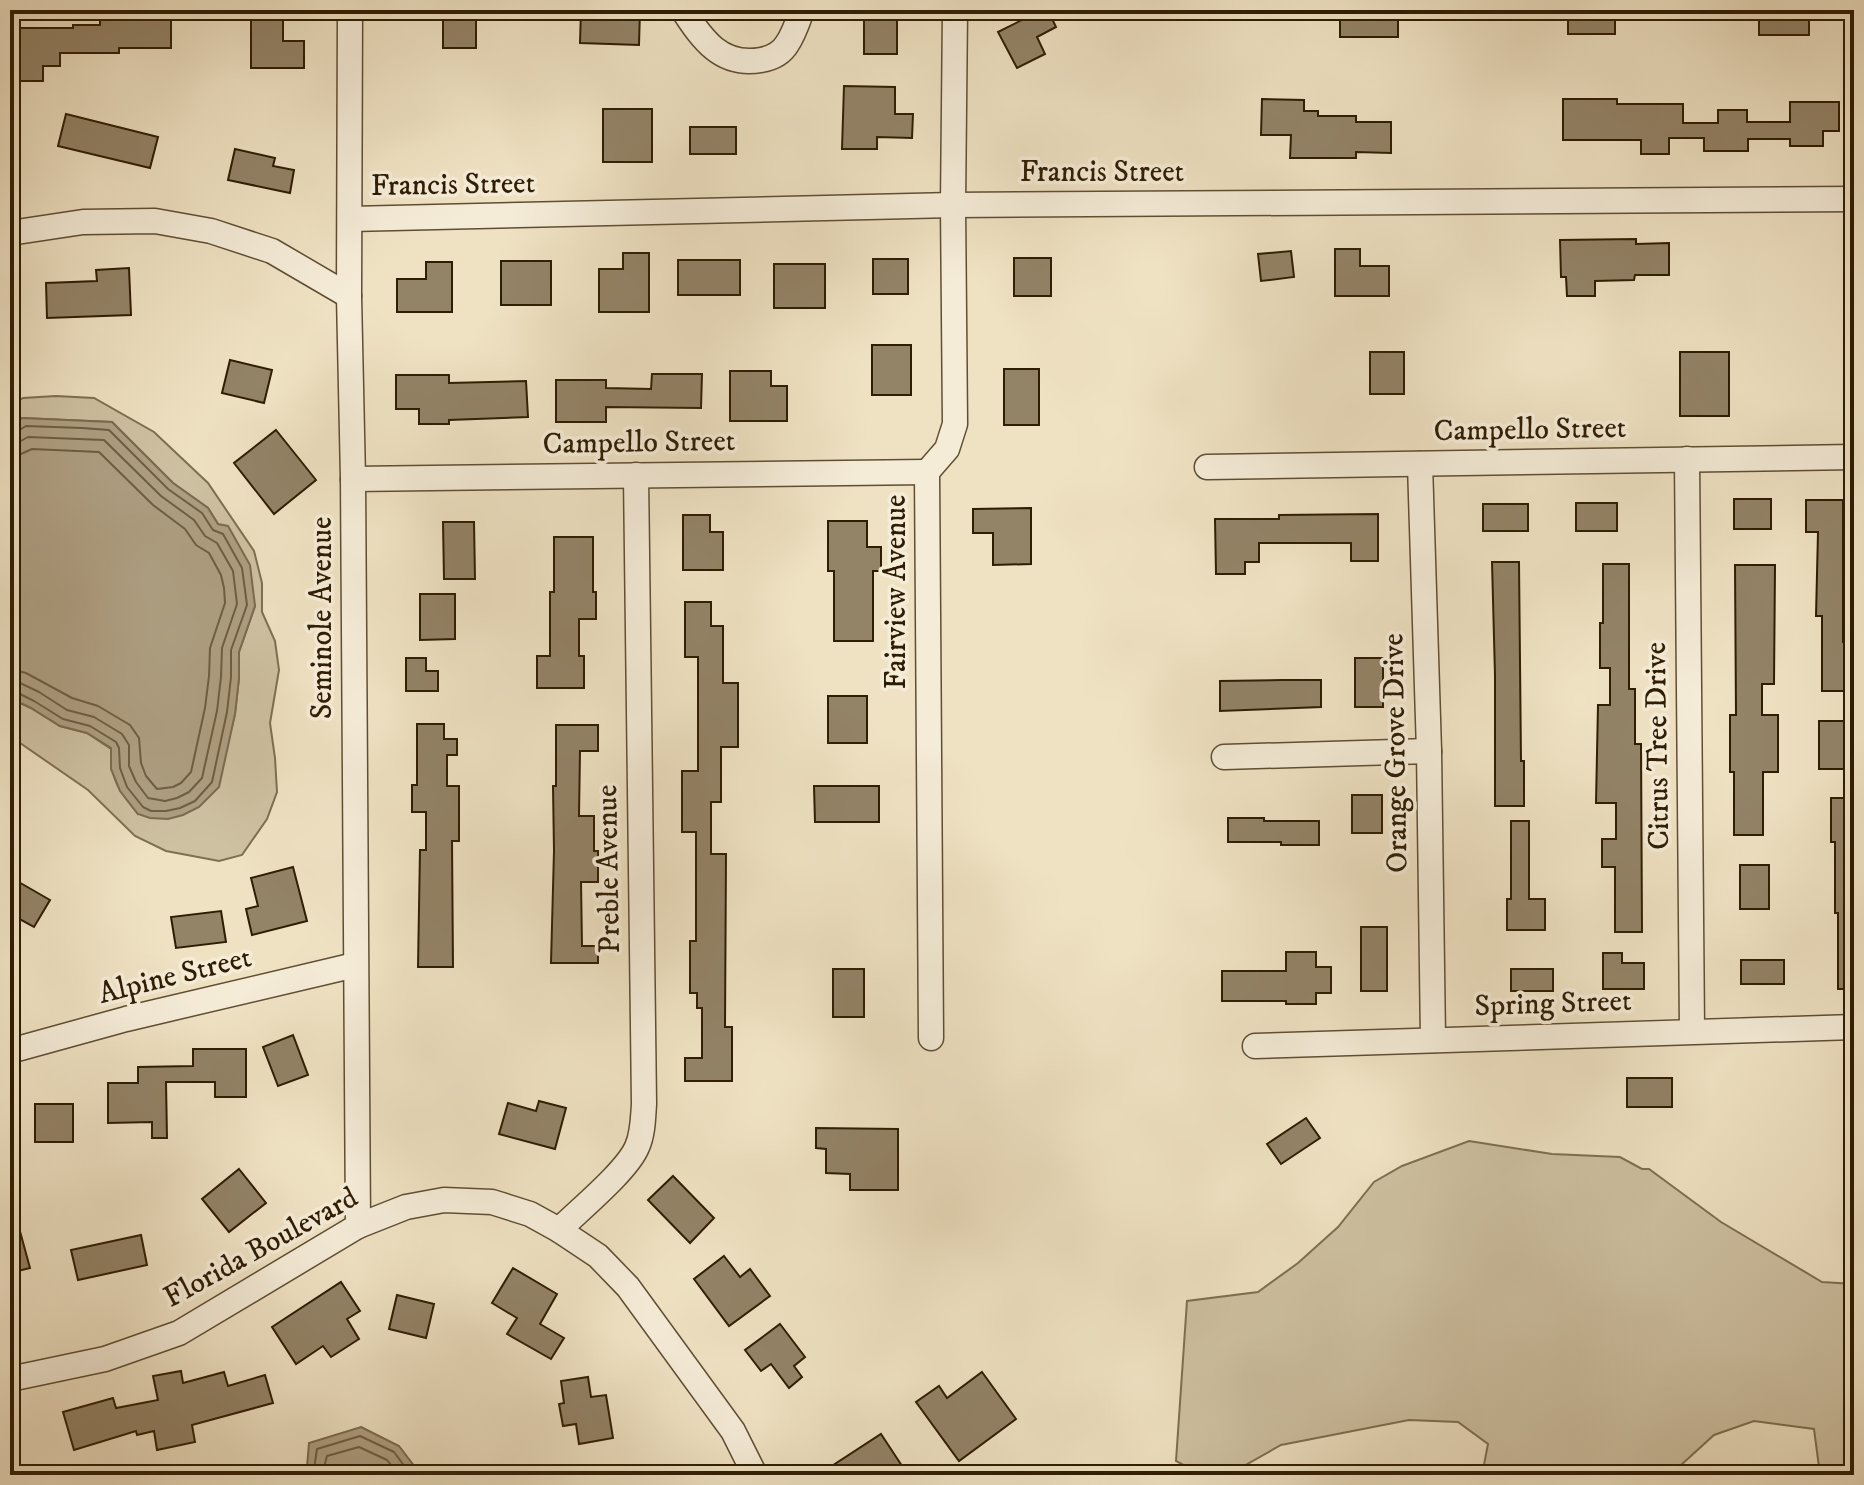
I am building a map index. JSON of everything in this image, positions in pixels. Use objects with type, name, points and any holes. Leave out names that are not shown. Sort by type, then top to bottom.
[{"type":"street","name":"Seminole Avenue","points":[[350,10],[349,296],[358,1226]]},
{"type":"street","points":[[683,10],[700,37],[717,52],[739,60],[758,61],[775,56],[786,46],[802,10]]},
{"type":"street","name":"Fairview Avenue","points":[[931,1038],[927,472],[947,449],[955,424],[955,10]]},
{"type":"street","name":"Francis Street","points":[[350,219],[953,205],[1854,199]]},
{"type":"street","points":[[10,233],[83,222],[155,221],[211,231],[272,251],[349,296]]},
{"type":"street","name":"Campello Street","points":[[1207,467],[1854,457]]},
{"type":"street","name":"Citrus Tree Drive","points":[[1687,459],[1692,1031]]},
{"type":"street","name":"Orange Grove Drive","points":[[1420,464],[1429,751],[1433,1040]]},
{"type":"street","name":"Campello Street","points":[[353,479],[927,472]]},
{"type":"street","name":"Preble Avenue","points":[[559,1230],[624,1167],[637,1148],[642,1129],[636,475]]},
{"type":"street","points":[[1224,757],[1429,751]]},
{"type":"street","name":"Alpine Street","points":[[10,1051],[126,1019],[355,965]]},
{"type":"street","name":"Spring Street","points":[[1255,1046],[1854,1027]]},
{"type":"street","name":"Florida Boulevard","points":[[10,1379],[105,1359],[179,1333],[358,1226],[406,1207],[444,1200],[492,1202],[530,1214],[559,1230],[598,1256],[628,1287],[733,1431],[755,1475]]},
{"type":"shaded area","points":[[23,398],[94,398],[154,432],[208,483],[254,551],[262,583],[262,612],[275,641],[279,670],[270,723],[277,792],[267,819],[242,855],[219,861],[166,851],[135,836],[88,790],[10,736],[10,698],[60,726],[87,733],[111,749],[117,784],[138,814],[227,746],[235,714],[239,652],[255,606],[208,508],[173,483],[112,422],[22,418],[10,427],[10,406]]},
{"type":"shaded area","points":[[1469,1141],[1552,1154],[1620,1157],[1642,1169],[1649,1169],[1721,1222],[1822,1282],[1854,1284],[1854,1475],[1830,1475],[1819,1467],[1814,1429],[1754,1421],[1714,1435],[1680,1466],[1661,1475],[1482,1475],[1488,1444],[1458,1422],[1409,1420],[1281,1445],[1242,1467],[1198,1473],[1176,1461],[1187,1301],[1258,1292],[1298,1263],[1338,1227],[1374,1182],[1402,1166]]},
{"type":"water","points":[[22,418],[112,422],[173,483],[208,508],[218,524],[228,526],[250,565],[255,606],[239,652],[235,714],[219,787],[199,807],[183,815],[168,819],[138,814],[120,791],[111,769],[111,748],[87,733],[60,726],[10,698],[10,427]]},
{"type":"water","points":[[361,1427],[399,1446],[421,1475],[287,1475],[307,1467],[309,1443]]},
{"type":"building","points":[[100,10],[171,10],[171,48],[119,48],[119,53],[60,53],[60,66],[43,66],[43,81],[14,81],[14,28],[100,25]]},
{"type":"building","points":[[251,10],[283,10],[283,41],[304,41],[304,68],[251,68]]},
{"type":"building","points":[[443,10],[476,10],[476,48],[443,48]]},
{"type":"building","points":[[581,10],[640,10],[639,45],[580,43]]},
{"type":"building","points":[[864,10],[897,10],[897,54],[864,54]]},
{"type":"building","points":[[1042,10],[1048,10],[1056,27],[1037,37],[1045,54],[1017,68],[998,32]]},
{"type":"building","points":[[1340,10],[1398,10],[1398,37],[1340,37]]},
{"type":"building","points":[[1568,10],[1615,10],[1615,34],[1568,34]]},
{"type":"building","points":[[1759,10],[1809,10],[1809,35],[1759,35]]},
{"type":"building","points":[[844,86],[895,87],[895,114],[913,114],[912,138],[877,137],[877,149],[842,149]]},
{"type":"building","points":[[1262,99],[1304,100],[1304,111],[1318,111],[1318,116],[1356,116],[1356,122],[1391,122],[1391,153],[1356,152],[1356,158],[1290,158],[1291,135],[1261,135]]},
{"type":"building","points":[[1563,99],[1617,99],[1617,104],[1683,104],[1683,123],[1718,123],[1718,110],[1747,110],[1747,122],[1790,122],[1790,102],[1839,102],[1839,131],[1823,131],[1823,146],[1790,146],[1790,139],[1748,139],[1748,151],[1704,151],[1704,138],[1669,138],[1669,154],[1641,154],[1641,140],[1563,140]]},
{"type":"building","points":[[603,109],[652,109],[652,162],[603,162]]},
{"type":"building","points":[[66,114],[158,137],[150,168],[58,146]]},
{"type":"building","points":[[690,127],[736,127],[736,154],[690,154]]},
{"type":"building","points":[[235,149],[275,158],[273,166],[294,170],[290,193],[228,180]]},
{"type":"building","points":[[1636,239],[1636,244],[1669,243],[1669,275],[1635,275],[1634,280],[1595,281],[1595,296],[1567,296],[1566,277],[1561,277],[1560,240]]},
{"type":"building","points":[[1335,249],[1360,249],[1360,266],[1389,266],[1389,296],[1335,296]]},
{"type":"building","points":[[1291,251],[1294,277],[1261,281],[1258,254]]},
{"type":"building","points":[[623,253],[649,253],[649,312],[599,312],[599,269],[623,269]]},
{"type":"building","points":[[1014,258],[1051,258],[1051,296],[1014,296]]},
{"type":"building","points":[[873,259],[908,259],[908,294],[873,294]]},
{"type":"building","points":[[678,260],[740,260],[740,295],[678,295]]},
{"type":"building","points":[[501,261],[551,261],[551,305],[501,305]]},
{"type":"building","points":[[426,262],[452,262],[452,312],[397,312],[397,279],[426,279]]},
{"type":"building","points":[[774,264],[825,264],[825,308],[774,308]]},
{"type":"building","points":[[129,268],[131,315],[47,318],[46,283],[97,281],[96,270]]},
{"type":"building","points":[[872,345],[911,345],[911,395],[872,395]]},
{"type":"building","points":[[1370,352],[1404,352],[1404,394],[1370,394]]},
{"type":"building","points":[[1680,352],[1729,352],[1729,416],[1680,416]]},
{"type":"building","points":[[230,360],[272,370],[264,403],[222,393]]},
{"type":"building","points":[[1004,369],[1039,369],[1039,425],[1004,425]]},
{"type":"building","points":[[730,371],[771,371],[771,386],[787,386],[787,421],[730,421]]},
{"type":"building","points":[[652,374],[702,374],[701,408],[606,407],[606,422],[556,422],[556,380],[606,380],[606,388],[651,389]]},
{"type":"building","points":[[396,375],[449,375],[449,383],[526,381],[528,417],[419,424],[419,409],[396,409]]},
{"type":"building","points":[[276,430],[316,480],[274,514],[234,463]]},
{"type":"building","points":[[1734,499],[1771,499],[1771,529],[1734,529]]},
{"type":"building","points":[[1806,500],[1843,500],[1843,642],[1848,642],[1848,691],[1822,691],[1822,616],[1816,616],[1818,532],[1806,532]]},
{"type":"building","points":[[1576,503],[1617,503],[1617,531],[1576,531]]},
{"type":"building","points":[[1483,504],[1528,504],[1528,531],[1483,531]]},
{"type":"building","points":[[1031,508],[1031,564],[993,565],[993,533],[973,533],[973,509]]},
{"type":"building","points":[[1378,514],[1378,561],[1351,561],[1351,543],[1259,543],[1259,562],[1245,562],[1245,574],[1216,574],[1215,519]]},
{"type":"building","points":[[683,515],[710,515],[710,532],[723,532],[723,570],[683,570]]},
{"type":"building","points":[[828,521],[867,521],[867,547],[881,547],[881,571],[873,571],[873,641],[834,641],[834,571],[828,571]]},
{"type":"building","points":[[443,522],[474,522],[475,579],[444,579]]},
{"type":"building","points":[[554,537],[593,537],[596,619],[579,619],[579,656],[584,656],[584,688],[537,688],[537,656],[550,656]]},
{"type":"building","points":[[1492,562],[1519,562],[1524,806],[1495,806]]},
{"type":"building","points":[[1603,564],[1629,564],[1629,689],[1635,689],[1635,744],[1641,744],[1642,932],[1615,932],[1615,867],[1602,867],[1602,839],[1616,839],[1616,803],[1596,803],[1598,705],[1610,705],[1610,668],[1600,668]]},
{"type":"building","points":[[1735,565],[1775,565],[1774,684],[1762,684],[1762,715],[1778,715],[1778,772],[1763,772],[1763,835],[1734,835],[1730,715],[1736,715]]},
{"type":"building","points":[[420,594],[455,594],[455,639],[420,640]]},
{"type":"building","points":[[685,602],[711,602],[711,626],[723,626],[723,683],[738,683],[738,747],[721,747],[721,802],[711,802],[711,854],[726,854],[725,1027],[732,1027],[732,1081],[685,1081],[685,1058],[702,1058],[702,1008],[697,1008],[697,993],[690,993],[690,941],[696,941],[696,832],[682,832],[682,771],[698,771],[698,657],[685,657]]},
{"type":"building","points":[[406,658],[426,658],[426,671],[438,671],[438,691],[406,691]]},
{"type":"building","points":[[1355,658],[1383,658],[1383,707],[1355,707]]},
{"type":"building","points":[[1321,680],[1321,707],[1220,711],[1220,681]]},
{"type":"building","points":[[828,696],[867,696],[867,743],[828,743]]},
{"type":"building","points":[[1819,721],[1852,721],[1852,769],[1819,769]]},
{"type":"building","points":[[417,724],[444,724],[444,739],[457,739],[457,755],[447,755],[447,786],[459,786],[459,841],[452,841],[453,967],[418,967],[420,850],[426,850],[426,812],[412,812],[412,785],[417,785]]},
{"type":"building","points":[[556,725],[598,725],[598,751],[580,751],[579,816],[594,816],[598,882],[581,882],[582,946],[598,946],[598,963],[551,963]]},
{"type":"building","points":[[814,786],[879,786],[879,822],[815,822]]},
{"type":"building","points":[[1352,795],[1382,795],[1382,833],[1352,833]]},
{"type":"building","points":[[1831,798],[1854,798],[1854,989],[1838,989],[1838,913],[1835,913],[1835,842],[1831,842]]},
{"type":"building","points":[[1228,818],[1319,821],[1319,845],[1228,842]]},
{"type":"building","points":[[1511,821],[1529,821],[1529,899],[1545,899],[1545,930],[1507,930],[1507,899],[1511,899]]},
{"type":"building","points":[[1740,865],[1769,865],[1769,909],[1740,909]]},
{"type":"building","points":[[293,867],[307,921],[252,935],[246,909],[258,906],[251,878]]},
{"type":"building","points":[[10,877],[50,900],[34,927],[10,914]]},
{"type":"building","points":[[221,911],[226,942],[176,948],[171,917]]},
{"type":"building","points":[[1361,927],[1387,927],[1387,991],[1361,991]]},
{"type":"building","points":[[1286,952],[1316,952],[1316,967],[1331,967],[1331,993],[1316,993],[1316,1004],[1222,1001],[1222,971],[1286,971]]},
{"type":"building","points":[[1603,953],[1622,953],[1622,963],[1644,963],[1644,989],[1603,989]]},
{"type":"building","points":[[1741,960],[1784,960],[1784,984],[1741,984]]},
{"type":"building","points":[[833,969],[864,969],[864,1017],[833,1017]]},
{"type":"building","points":[[1511,969],[1553,969],[1553,991],[1511,991]]},
{"type":"building","points":[[293,1035],[308,1075],[278,1086],[263,1047]]},
{"type":"building","points":[[193,1049],[246,1049],[246,1097],[215,1097],[215,1082],[166,1082],[167,1138],[152,1138],[152,1122],[108,1123],[108,1083],[138,1083],[138,1067],[193,1066]]},
{"type":"building","points":[[1627,1078],[1672,1078],[1672,1107],[1627,1107]]},
{"type":"building","points":[[539,1101],[566,1108],[555,1149],[499,1134],[508,1103],[536,1111]]},
{"type":"building","points":[[35,1104],[73,1104],[73,1142],[35,1142]]},
{"type":"building","points":[[1306,1118],[1320,1138],[1281,1164],[1267,1144]]},
{"type":"building","points":[[816,1128],[898,1129],[898,1190],[850,1190],[850,1174],[826,1173],[826,1149],[816,1148]]},
{"type":"building","points":[[239,1169],[266,1203],[229,1232],[202,1199]]},
{"type":"building","points":[[673,1176],[714,1218],[690,1243],[648,1200]]},
{"type":"building","points":[[10,1213],[15,1213],[30,1268],[10,1273]]},
{"type":"building","points":[[141,1235],[147,1265],[78,1280],[71,1250]]},
{"type":"building","points":[[724,1256],[740,1277],[750,1269],[770,1296],[729,1326],[694,1279]]},
{"type":"building","points":[[513,1268],[557,1294],[540,1324],[564,1338],[551,1359],[507,1334],[517,1318],[492,1303]]},
{"type":"building","points":[[341,1282],[360,1311],[347,1319],[359,1339],[331,1357],[323,1346],[296,1364],[272,1327]]},
{"type":"building","points":[[397,1295],[434,1304],[426,1338],[389,1329]]},
{"type":"building","points":[[780,1324],[805,1357],[794,1366],[802,1377],[789,1388],[771,1364],[761,1371],[745,1350]]},
{"type":"building","points":[[181,1371],[183,1383],[224,1372],[228,1386],[265,1375],[273,1403],[192,1425],[195,1442],[157,1450],[154,1431],[137,1435],[136,1431],[74,1450],[63,1412],[113,1398],[116,1408],[158,1400],[153,1376]]},
{"type":"building","points":[[982,1372],[1016,1419],[959,1461],[916,1402],[939,1386],[947,1398]]},
{"type":"building","points":[[588,1377],[591,1397],[606,1395],[613,1438],[579,1444],[576,1424],[563,1426],[559,1404],[564,1403],[561,1381]]},
{"type":"building","points":[[881,1434],[904,1469],[895,1475],[818,1475]]}]
